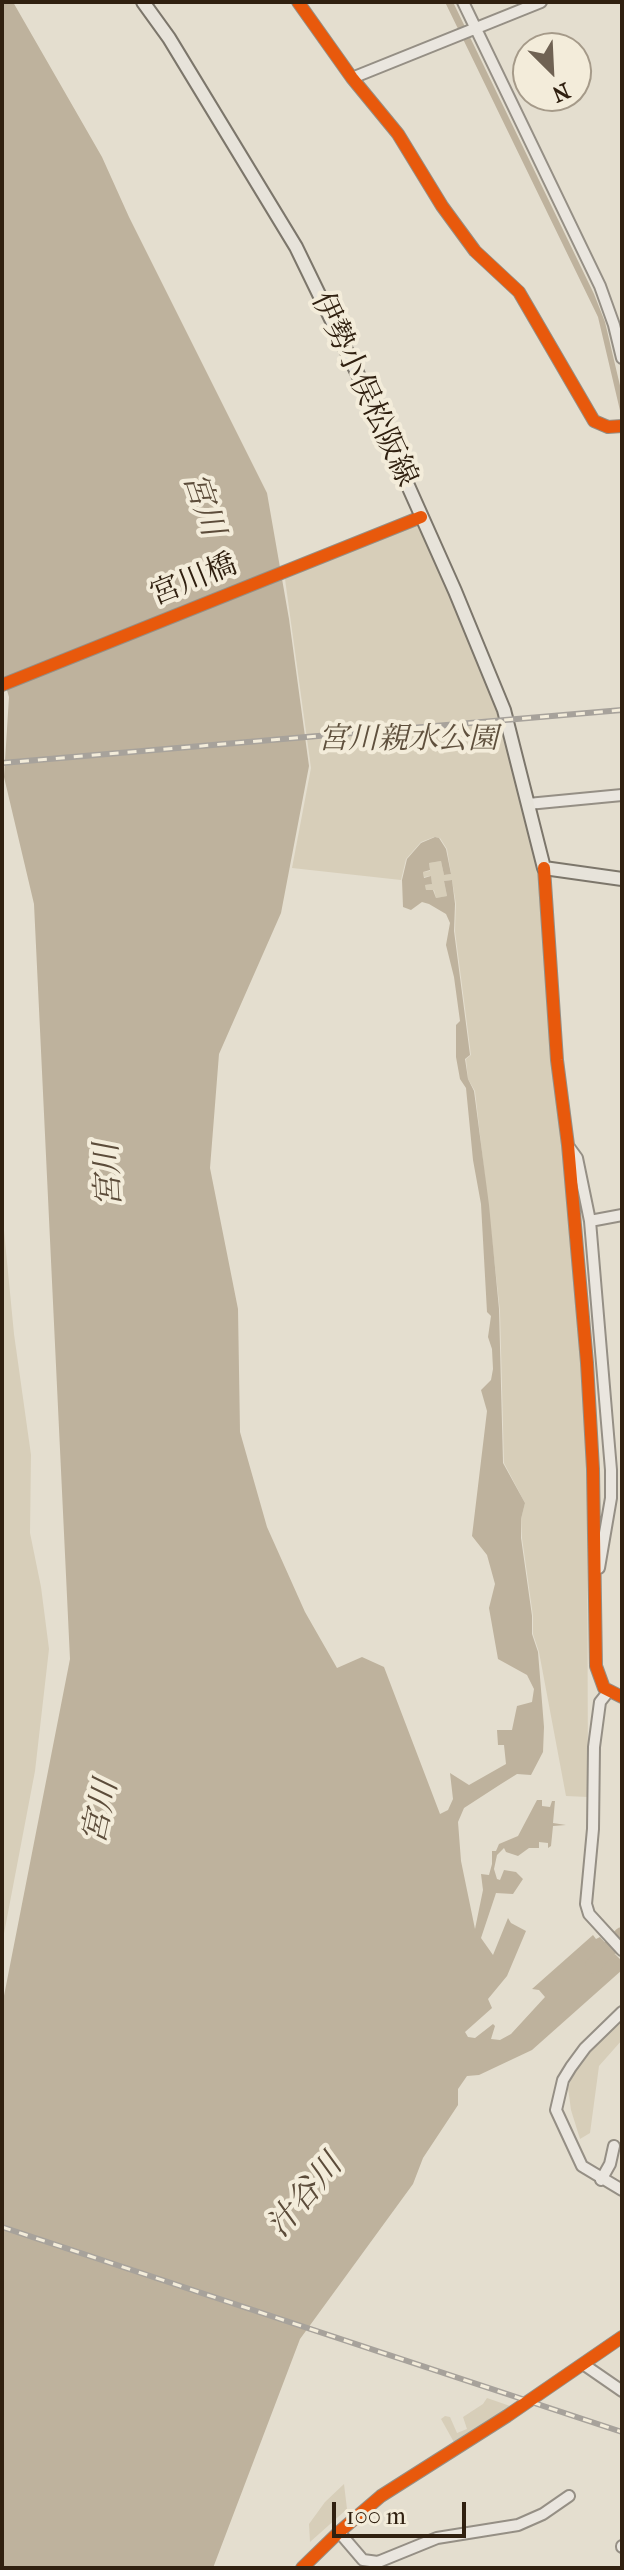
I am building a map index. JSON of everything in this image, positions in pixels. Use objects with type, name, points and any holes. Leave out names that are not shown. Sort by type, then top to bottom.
[{"type":"main road","name":"伊勢小俣松阪線","points":[[143,2],[169,38],[296,247],[364,387],[504,710],[544,868]]},
{"type":"main road","points":[[544,868],[622,879]]},
{"type":"street","points":[[298,2],[352,78],[398,134],[442,206],[475,251],[519,292],[594,421],[620,427]]},
{"type":"street","points":[[463,2],[600,286],[622,358]]},
{"type":"street","points":[[352,78],[541,2]]},
{"type":"street","name":"宮川橋","points":[[2,685],[421,517]]},
{"type":"street","points":[[528,804],[622,795]]},
{"type":"street","points":[[544,868],[557,1060],[568,1145],[590,1408],[596,1666],[600,1682],[608,1692],[622,1697]]},
{"type":"street","points":[[568,1145],[577,1158],[590,1221],[616,1470],[600,1567],[594,1577]]},
{"type":"street","points":[[590,1221],[622,1215]]},
{"type":"street","points":[[608,1692],[600,1702],[594,1747],[593,1829],[586,1895],[589,1914],[622,1950]]},
{"type":"street","points":[[622,2012],[585,2048],[571,2067],[563,2080],[556,2110],[577,2159],[601,2180],[622,2190]]},
{"type":"street","points":[[601,2180],[610,2164],[614,2146]]},
{"type":"street","points":[[302,2568],[381,2496],[622,2337]]},
{"type":"street","points":[[583,2364],[622,2391]]},
{"type":"street","points":[[339,2532],[363,2560],[378,2562],[437,2538],[518,2525],[543,2514],[569,2496]]},
{"type":"green space","name":"宮川親水公園","points":[[423,520],[507,720],[528,804],[554,983],[568,1145],[587,1463],[588,1797],[566,1796],[533,1634],[522,1538],[521,1519],[525,1503],[504,1463],[500,1311],[475,1091],[468,1079],[466,1059],[471,1055],[455,931],[456,904],[452,880],[444,881],[447,896],[436,898],[434,890],[426,891],[425,885],[432,884],[431,876],[424,877],[423,872],[430,871],[429,863],[441,861],[444,875],[451,874],[447,849],[440,838],[421,842],[406,859],[401,880],[292,868],[311,768],[285,579]]},
{"type":"green space","points":[[2,1210],[14,1334],[31,1455],[30,1533],[49,1649],[35,1771],[2,1944]]},
{"type":"green space","points":[[622,2022],[622,2040],[599,2066],[590,2133],[580,2139],[568,2088],[575,2070],[588,2052]]},
{"type":"green space","points":[[487,2398],[513,2407],[455,2444],[441,2419],[450,2417],[457,2433],[467,2429],[463,2417]]},
{"type":"green space","points":[[344,2484],[347,2509],[310,2542],[309,2524],[325,2502]]},
{"type":"water","name":"宮川","points":[[2,2],[13,2],[102,157],[267,493],[289,619],[309,766],[281,913],[219,1054],[210,1168],[238,1309],[240,1432],[267,1527],[305,1612],[337,1668],[362,1657],[384,1667],[440,1814],[448,1810],[453,1799],[450,1773],[469,1785],[506,1764],[504,1745],[498,1745],[497,1730],[512,1730],[517,1706],[532,1702],[534,1689],[527,1675],[498,1659],[489,1608],[495,1584],[487,1555],[472,1536],[487,1411],[481,1390],[491,1380],[493,1369],[488,1337],[491,1316],[487,1312],[481,1204],[466,1088],[460,1079],[456,1057],[456,1025],[460,1021],[446,945],[450,923],[446,914],[429,904],[422,902],[411,910],[403,907],[402,880],[407,859],[421,843],[435,837],[446,849],[451,874],[444,875],[441,861],[429,863],[430,870],[423,872],[424,878],[431,876],[432,884],[425,885],[426,890],[433,890],[436,898],[447,896],[444,881],[452,880],[454,931],[470,1055],[465,1059],[468,1079],[474,1091],[499,1309],[503,1463],[525,1503],[521,1538],[532,1634],[538,1652],[544,1727],[543,1752],[531,1775],[517,1774],[501,1784],[464,1808],[458,1822],[461,1861],[475,1929],[483,1890],[481,1874],[489,1875],[492,1851],[496,1851],[499,1844],[518,1836],[537,1800],[542,1800],[542,1806],[550,1807],[555,1801],[553,1823],[566,1825],[553,1826],[551,1846],[548,1848],[548,1843],[539,1842],[539,1848],[529,1848],[518,1856],[506,1852],[504,1848],[497,1855],[494,1869],[497,1879],[500,1880],[504,1870],[516,1872],[523,1879],[513,1894],[496,1893],[481,1938],[493,1955],[508,1918],[526,1931],[507,1976],[488,1999],[492,2008],[465,2032],[468,2037],[475,2038],[493,2024],[491,2039],[500,2040],[511,2034],[545,1997],[539,1990],[532,1989],[593,1935],[596,1939],[600,1937],[609,1947],[605,1950],[622,1961],[622,1970],[532,2050],[479,2075],[467,2076],[458,2089],[458,2105],[423,2158],[413,2184],[300,2339],[213,2568],[2,2568],[2,2006],[70,1659],[34,904],[4,777],[9,697],[2,673]]},
{"type":"water","points":[[445,2],[453,2],[594,294],[605,322],[622,394],[622,419],[598,317]]},
{"type":"waterway","name":"汁谷川","points":[[593,1966],[622,1935]]},
{"type":"railway","points":[[2,763],[622,710]]},
{"type":"railway","points":[[2,2227],[622,2432]]},
{"type":"cycle path","points":[[298,2],[352,78],[398,134],[442,206],[475,251],[519,292],[594,421],[608,427],[622,426]]},
{"type":"cycle path","points":[[2,685],[421,517]]},
{"type":"cycle path","points":[[544,868],[557,1060],[568,1145],[587,1363],[593,1469],[596,1666],[604,1688],[622,1697]]},
{"type":"cycle path","points":[[302,2568],[381,2496],[507,2416],[622,2337]]}]
